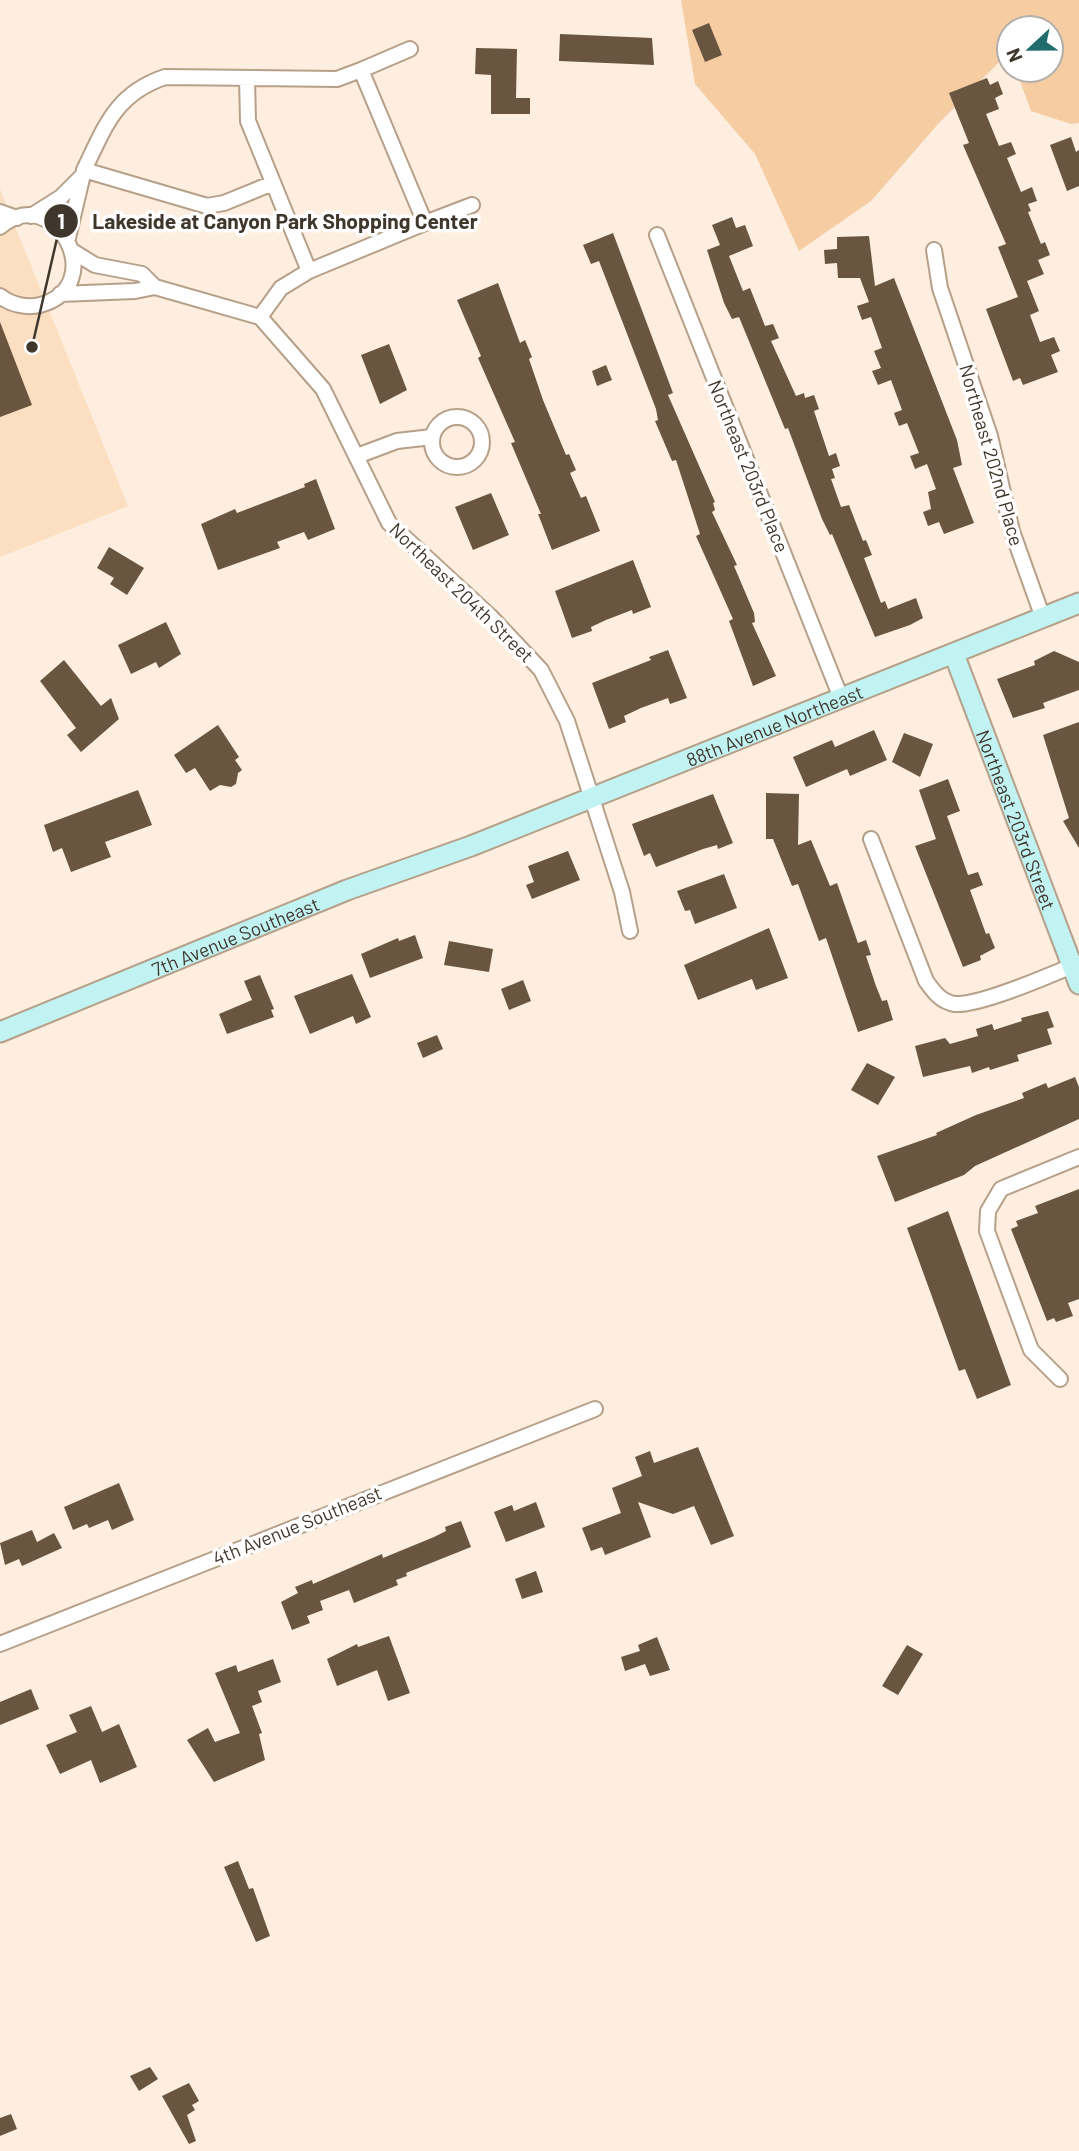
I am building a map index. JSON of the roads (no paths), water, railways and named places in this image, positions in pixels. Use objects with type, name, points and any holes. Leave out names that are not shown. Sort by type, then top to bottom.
[{"type":"street","points":[[0,227],[61,197],[83,173],[110,115],[144,85],[164,77],[337,79],[410,49]]},
{"type":"street","points":[[361,70],[425,223]]},
{"type":"street","points":[[247,78],[248,121],[309,271]]},
{"type":"street","points":[[83,173],[207,206],[224,204],[273,183]]},
{"type":"street","points":[[68,238],[80,198],[83,173]]},
{"type":"street","points":[[60,294],[135,291],[155,287],[260,317],[281,288],[309,271],[472,205]]},
{"type":"street","points":[[0,212],[58,227],[68,238],[74,253],[74,268],[60,294],[48,303],[33,307],[18,305],[0,296]]},
{"type":"street","name":"Northeast 203rd Place","points":[[657,235],[841,698]]},
{"type":"street","name":"Northeast 202nd Place","points":[[934,250],[940,288],[990,436],[1012,531],[1043,618]]},
{"type":"street","points":[[74,253],[94,265],[142,274],[155,287]]},
{"type":"street","name":"Northeast 204th Street","points":[[260,317],[323,389],[389,523],[491,617],[541,670],[567,721],[622,892],[630,930]]},
{"type":"street","points":[[357,456],[397,441],[432,437]]},
{"type":"street","name":"88th Avenue Northeast","points":[[471,846],[1079,603]]},
{"type":"street","name":"Northeast 203rd Street","points":[[954,654],[1077,971]]},
{"type":"street","points":[[871,839],[926,981],[937,996],[954,1004],[975,1002],[1077,971]]},
{"type":"street","name":"7th Avenue Southeast","points":[[0,1032],[347,890],[471,846]]},
{"type":"street","points":[[1060,1379],[1031,1350],[986,1231],[988,1211],[1000,1189],[1079,1157]]},
{"type":"street","name":"4th Avenue Southeast","points":[[0,1644],[595,1409]]},
{"type":"place","name":"Lakeside at Canyon Park Shopping Center","points":[[32,347]]}]
